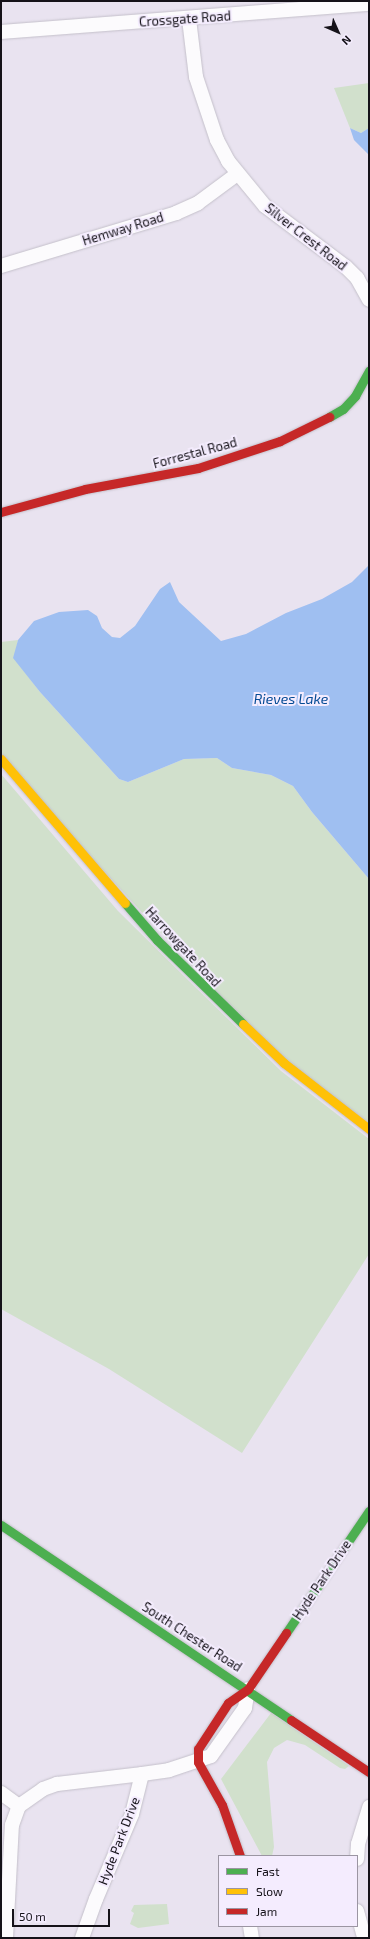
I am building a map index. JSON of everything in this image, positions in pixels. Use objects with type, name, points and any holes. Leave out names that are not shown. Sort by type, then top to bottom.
[{"type":"street","name":"Crossgate Road","points":[[1,32],[369,4]]},
{"type":"street","name":"Silver Crest Road","points":[[189,18],[191,48],[202,99],[217,140],[237,174],[265,206],[346,267],[357,278],[369,300]]},
{"type":"street","name":"Hemway Road","points":[[1,266],[176,213],[198,203],[237,174]]},
{"type":"street","name":"Forrestal Road","points":[[1,512],[85,489],[198,468],[280,441],[311,428],[343,409],[355,396],[369,371]]},
{"type":"street","name":"Harrowgate Road","points":[[1,759],[157,940],[198,982],[284,1063],[332,1102],[369,1129]]},
{"type":"street","name":"Hyde Park Drive","points":[[82,1938],[132,1814],[142,1774],[198,1762],[211,1756],[245,1708],[248,1689],[369,1511]]},
{"type":"street","name":"South Chester Road","points":[[1,1525],[51,1561],[248,1689],[369,1772]]},
{"type":"street","points":[[198,1762],[222,1805],[240,1855]]},
{"type":"street","points":[[6,1938],[12,1825],[19,1806],[43,1789],[57,1784],[142,1774]]},
{"type":"street","points":[[1,1793],[19,1806]]},
{"type":"street","points":[[357,1855],[358,1844],[369,1807]]},
{"type":"street","points":[[358,1915],[364,1938]]},
{"type":"street","points":[[250,1927],[252,1938]]},
{"type":"green space","points":[[369,83],[369,128],[361,133],[350,128],[334,88]]},
{"type":"green space","points":[[18,640],[14,658],[40,692],[119,779],[128,782],[184,759],[217,758],[232,768],[271,775],[293,786],[312,812],[369,879],[369,1129],[263,1044],[1,759],[1,642]]},
{"type":"green space","points":[[1,774],[118,911],[281,1071],[369,1139],[369,1254],[242,1453],[109,1369],[1,1309]]},
{"type":"green space","points":[[271,1713],[349,1766],[345,1769],[340,1768],[305,1745],[287,1740],[274,1748],[267,1762],[274,1847],[272,1855],[261,1855],[221,1779]]},
{"type":"green space","points":[[167,1904],[169,1924],[138,1928],[130,1924],[134,1913],[131,1911],[134,1905]]},
{"type":"water","points":[[350,128],[361,133],[369,128],[369,155],[354,140]]},
{"type":"water","name":"Rieves Lake","points":[[369,565],[369,879],[312,812],[293,786],[271,775],[232,768],[217,758],[184,759],[128,782],[119,779],[40,692],[13,658],[18,640],[34,621],[59,612],[88,610],[97,616],[102,628],[112,637],[120,638],[135,626],[160,589],[170,582],[179,602],[221,641],[246,634],[286,613],[322,599],[352,582]]},
{"type":"traffic: fast","points":[[329,417],[343,409],[355,396],[369,371]]},
{"type":"traffic: fast","points":[[125,903],[157,940],[243,1024]]},
{"type":"traffic: fast","points":[[286,1633],[369,1511]]},
{"type":"traffic: fast","points":[[1,1525],[291,1720]]},
{"type":"traffic: slow","points":[[1,759],[125,903]]},
{"type":"traffic: slow","points":[[243,1024],[284,1063],[369,1129]]},
{"type":"traffic: jam","points":[[1,512],[85,489],[198,468],[280,441],[329,417]]},
{"type":"traffic: jam","points":[[240,1855],[222,1805],[198,1762],[198,1749],[228,1703],[248,1689],[286,1633]]},
{"type":"traffic: jam","points":[[291,1720],[369,1772]]}]
